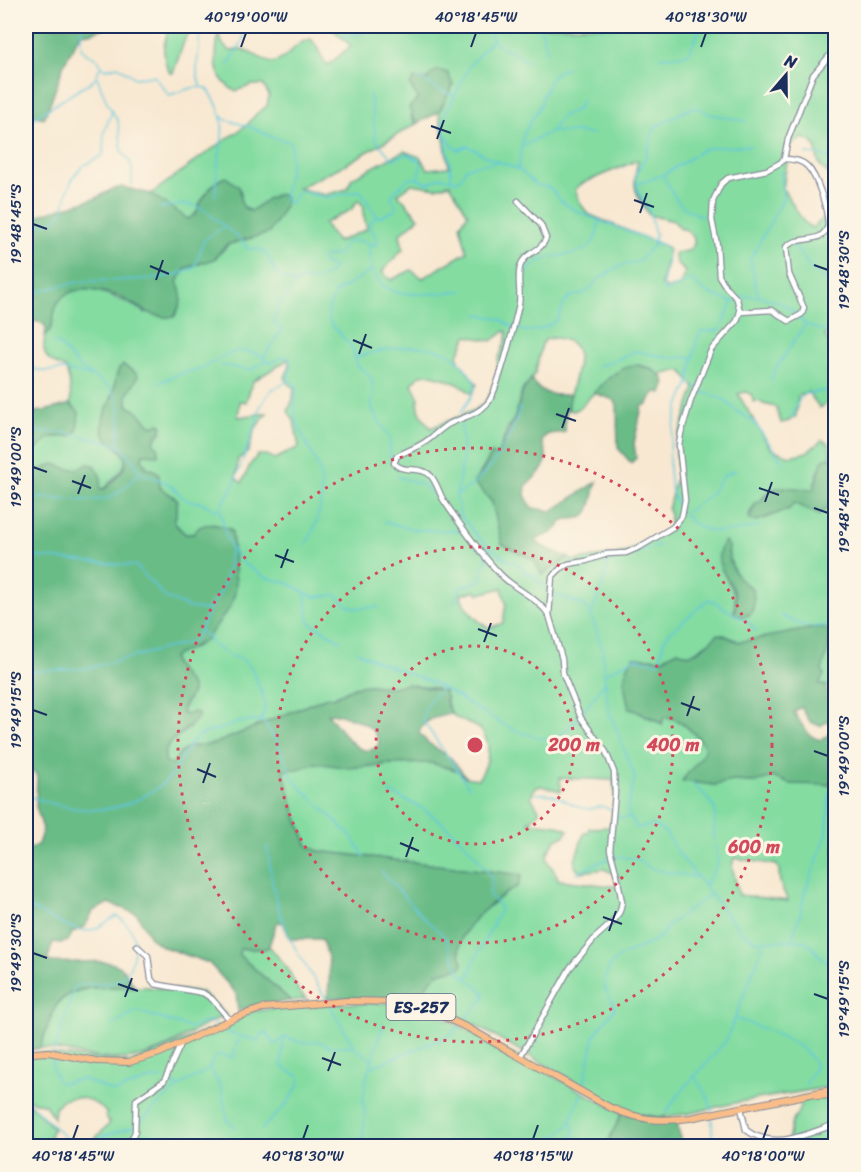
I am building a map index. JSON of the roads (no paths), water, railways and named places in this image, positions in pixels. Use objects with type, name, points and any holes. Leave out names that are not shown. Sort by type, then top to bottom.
[{"type":"main road","name":"ES-257","points":[[26,1057],[34,1053],[48,1052],[120,1063],[146,1059],[254,1011],[278,1006],[400,1002],[421,1007],[450,1019],[611,1108],[639,1118],[668,1120],[836,1089]]},
{"type":"main road","name":"ES-257","points":[[801,1097],[836,1095]]},
{"type":"street","points":[[520,1057],[570,968],[596,937],[617,917],[622,902],[610,850],[615,793],[614,771],[606,752],[585,724],[563,674],[562,659],[549,615],[552,577],[564,566],[607,554],[626,553],[668,531],[681,520],[685,510],[685,500],[679,445],[681,434],[711,350],[734,325],[740,312],[737,299],[719,276],[717,245],[712,220],[713,201],[721,184],[728,178],[767,170],[775,167],[784,159],[788,140],[813,75],[836,48]]},
{"type":"street","points":[[740,312],[772,310],[789,321],[802,314],[804,308],[789,274],[786,246],[798,240],[822,236],[828,226],[825,207],[808,168],[800,161],[784,159]]},
{"type":"street","points":[[518,201],[541,225],[546,237],[542,246],[527,256],[521,264],[518,309],[491,398],[481,409],[449,424],[424,443],[397,456],[394,463],[399,468],[425,472],[432,477],[442,498],[458,522],[500,575],[538,602],[549,615]]},
{"type":"street","points":[[137,946],[148,956],[152,982],[203,993],[212,999],[230,1020]]},
{"type":"street","points":[[128,1146],[135,1132],[136,1100],[164,1081],[181,1044]]},
{"type":"street","points":[[741,1108],[746,1130],[770,1140],[796,1138],[836,1124]]},
{"type":"waterway","points":[[26,123],[94,80],[101,66],[98,59],[86,54],[81,47],[82,26]]},
{"type":"waterway","points":[[228,65],[241,44],[248,26]]},
{"type":"waterway","points":[[343,37],[391,26]]},
{"type":"waterway","points":[[489,26],[498,45],[515,53],[526,62]]},
{"type":"waterway","points":[[540,26],[547,52]]},
{"type":"waterway","points":[[660,57],[689,53],[701,26]]},
{"type":"waterway","points":[[199,35],[197,73],[201,87]]},
{"type":"waterway","points":[[493,39],[470,65],[445,115],[442,128],[452,145],[458,150],[467,146],[520,170],[535,184],[550,188],[561,201],[578,212],[663,245],[668,255],[663,290],[669,291],[691,279],[703,291],[732,302]]},
{"type":"waterway","points":[[101,66],[106,69],[118,66],[135,78],[154,76],[169,95],[192,88],[207,88],[218,107],[222,124],[215,196]]},
{"type":"waterway","points":[[518,168],[524,133],[542,102],[550,80],[555,74],[567,68]]},
{"type":"waterway","points":[[97,77],[108,105],[118,121],[122,152],[132,167],[132,185]]},
{"type":"waterway","points":[[417,78],[453,95]]},
{"type":"waterway","points":[[370,94],[376,140],[392,159],[407,154],[419,160],[421,164],[418,179]]},
{"type":"waterway","points":[[523,146],[551,131],[562,116],[578,109],[582,100]]},
{"type":"waterway","points":[[654,241],[655,234],[649,210],[638,192],[636,177],[655,127],[691,108],[700,108],[709,114],[746,121]]},
{"type":"waterway","points":[[26,226],[43,224],[60,215],[72,180],[79,170],[103,155],[104,132],[112,112]]},
{"type":"waterway","points":[[222,116],[224,119],[253,128],[274,138],[291,142],[291,163],[284,196],[287,203],[291,203],[297,193],[302,191],[326,198],[358,191],[376,215]]},
{"type":"waterway","points":[[551,132],[592,134]]},
{"type":"waterway","points":[[446,136],[451,179]]},
{"type":"waterway","points":[[638,184],[665,174],[704,149],[751,146]]},
{"type":"waterway","points":[[806,154],[836,159]]},
{"type":"waterway","points":[[265,361],[265,355],[282,329],[273,323],[280,302],[287,297],[295,283],[303,279],[313,281],[320,279],[332,271],[334,267],[324,264],[323,257],[339,254],[348,241],[376,245],[376,236],[370,228],[370,223],[377,216],[380,217],[395,210],[396,206],[391,196],[408,179],[413,178],[429,183],[441,177],[456,181],[461,178],[467,167],[497,162]]},
{"type":"waterway","points":[[758,295],[750,260],[783,199],[781,170]]},
{"type":"waterway","points":[[663,176],[678,202],[688,210],[703,216]]},
{"type":"waterway","points":[[159,208],[185,204],[202,208],[241,240],[248,249],[258,249],[266,253],[278,275],[294,283]]},
{"type":"waterway","points":[[521,283],[531,268],[542,260],[575,253],[590,246],[596,237],[599,221]]},
{"type":"waterway","points":[[26,294],[80,282],[156,278],[184,272],[195,267],[204,240],[223,227]]},
{"type":"waterway","points":[[478,314],[500,319],[525,331],[548,326],[557,320],[569,297],[585,293],[599,279],[619,266],[638,262],[655,243]]},
{"type":"waterway","points":[[370,245],[371,267],[378,280],[388,289],[409,294],[462,291]]},
{"type":"waterway","points":[[794,246],[814,273],[836,284]]},
{"type":"waterway","points":[[372,270],[335,293],[328,318],[352,347],[357,365],[371,377],[374,397],[371,405],[376,417],[390,437],[390,460]]},
{"type":"waterway","points":[[739,298],[754,296],[770,299],[791,310],[810,326],[836,332]]},
{"type":"waterway","points":[[681,512],[671,486],[669,472],[676,416],[688,385],[698,337],[702,331],[721,329],[732,302],[735,301]]},
{"type":"waterway","points":[[771,380],[776,368],[805,325]]},
{"type":"waterway","points":[[54,342],[64,349],[81,368],[105,384],[116,396],[120,412],[119,446]]},
{"type":"waterway","points":[[356,357],[378,351],[414,347],[437,349],[451,354],[465,368],[475,384],[471,397],[461,412]]},
{"type":"waterway","points":[[156,384],[207,366],[235,351],[264,357]]},
{"type":"waterway","points":[[596,366],[636,351],[669,358],[692,357]]},
{"type":"waterway","points":[[221,365],[251,370],[265,361],[270,363],[283,357],[289,358],[291,366],[288,380],[271,390],[260,407],[233,486],[220,508],[231,548],[244,564],[264,577],[288,583],[314,597],[337,595],[347,605],[354,608],[379,607]]},
{"type":"waterway","points":[[26,367],[43,371],[63,370],[92,376]]},
{"type":"waterway","points":[[288,380],[297,388],[295,416],[318,467],[321,487],[317,519],[304,547]]},
{"type":"waterway","points":[[690,382],[703,392],[725,400],[736,411],[754,422],[784,464]]},
{"type":"waterway","points":[[791,418],[799,400],[805,394],[836,389]]},
{"type":"waterway","points":[[456,495],[479,479],[497,457],[511,432],[520,407]]},
{"type":"waterway","points":[[461,423],[463,458],[456,496],[460,515],[478,537],[505,559],[521,566],[526,573],[532,575],[552,593],[583,605],[591,614],[602,648],[608,708],[635,777],[627,811],[637,828],[653,825],[666,833],[675,849],[741,932],[757,941],[807,942],[836,973]]},
{"type":"waterway","points":[[26,432],[62,432],[113,443],[124,450],[143,474],[168,483],[186,500],[203,503],[215,510],[219,509]]},
{"type":"waterway","points":[[832,455],[836,449]]},
{"type":"waterway","points":[[685,513],[711,494],[723,476],[736,470]]},
{"type":"waterway","points":[[26,496],[70,500],[104,499],[119,492],[140,472]]},
{"type":"waterway","points":[[398,477],[421,484],[441,501]]},
{"type":"waterway","points":[[684,515],[699,527],[711,531],[732,531],[759,526]]},
{"type":"waterway","points":[[384,522],[417,530],[463,531]]},
{"type":"waterway","points":[[591,614],[603,584],[608,562],[659,545]]},
{"type":"waterway","points":[[26,672],[89,668],[191,642],[197,637],[209,609],[222,590],[229,566],[231,548]]},
{"type":"waterway","points":[[454,603],[461,587],[482,579],[484,563],[491,548]]},
{"type":"waterway","points":[[836,548],[828,578],[826,600],[830,620],[836,628]]},
{"type":"waterway","points":[[26,556],[136,566],[166,598],[190,608],[208,610]]},
{"type":"waterway","points":[[305,594],[309,622],[341,641]]},
{"type":"waterway","points":[[606,673],[635,658],[659,663],[664,640],[669,633],[709,599],[750,623],[756,632]]},
{"type":"waterway","points":[[782,616],[806,626],[817,627],[830,624]]},
{"type":"waterway","points":[[200,630],[209,638],[211,644],[231,656],[242,659],[252,669],[264,698],[262,719]]},
{"type":"waterway","points":[[357,651],[437,685],[494,720],[525,734],[557,739],[578,718]]},
{"type":"waterway","points":[[581,715],[605,682]]},
{"type":"waterway","points":[[441,689],[426,707],[423,721],[469,787]]},
{"type":"waterway","points":[[26,795],[55,804],[84,809],[98,810],[127,804],[141,798],[167,780],[196,738],[238,722],[262,719]]},
{"type":"waterway","points":[[262,720],[279,745],[293,780],[352,837],[364,857]]},
{"type":"waterway","points":[[792,939],[805,892],[827,834],[829,800],[836,762]]},
{"type":"waterway","points":[[691,782],[715,809],[714,836],[718,860],[705,885]]},
{"type":"waterway","points":[[389,792],[419,807],[442,823],[470,849],[492,878],[489,894],[500,907],[500,911],[475,959],[468,979]]},
{"type":"waterway","points":[[536,794],[559,797],[582,808],[601,807],[611,810]]},
{"type":"waterway","points":[[615,813],[621,818],[629,818]]},
{"type":"waterway","points":[[267,846],[274,891],[288,934],[326,999]]},
{"type":"waterway","points":[[577,873],[613,856],[637,859],[651,868],[664,872],[697,877]]},
{"type":"waterway","points":[[382,872],[423,917],[445,937],[460,973],[484,992],[484,999],[462,1022]]},
{"type":"waterway","points":[[583,1088],[595,1034],[615,1008],[604,986],[604,979],[611,964],[621,956],[661,936],[669,924],[710,895]]},
{"type":"waterway","points":[[26,906],[68,926],[85,931],[96,929],[117,916],[128,926],[134,939],[132,960],[125,976],[115,982],[75,986],[54,1052]]},
{"type":"waterway","points":[[666,1113],[678,1095],[726,1041],[764,943]]},
{"type":"waterway","points":[[330,1006],[354,1047]]},
{"type":"waterway","points":[[112,1025],[136,1011],[191,1028],[209,1021],[216,1024]]},
{"type":"waterway","points":[[737,1019],[770,1031],[804,1050],[812,1058],[815,1067],[806,1084]]},
{"type":"waterway","points":[[362,1146],[365,1082],[384,1023]]},
{"type":"waterway","points":[[371,1067],[450,1035],[458,1026]]},
{"type":"waterway","points":[[220,1027],[234,1035],[258,1041],[262,1034],[266,1033],[275,1045],[284,1037]]},
{"type":"waterway","points":[[285,1037],[303,1043],[317,1041],[329,1046],[352,1046],[372,1060]]},
{"type":"waterway","points":[[261,1130],[286,1105],[300,1083],[299,1076],[281,1065],[284,1038]]},
{"type":"waterway","points":[[137,1126],[170,1094],[208,1070],[217,1056],[234,1057],[236,1044],[240,1040]]},
{"type":"waterway","points":[[53,1057],[52,1068],[58,1082],[63,1083],[83,1079],[114,1092],[148,1080],[162,1078]]},
{"type":"waterway","points":[[210,1069],[220,1085],[228,1122],[237,1128]]},
{"type":"waterway","points":[[695,1077],[709,1099],[712,1112]]},
{"type":"waterway","points":[[167,1080],[179,1087]]},
{"type":"waterway","points":[[549,1146],[554,1138],[568,1126],[582,1093]]},
{"type":"waterway","points":[[26,1100],[64,1136],[71,1146]]},
{"type":"waterway","points":[[712,1117],[712,1146]]},
{"type":"waterway","points":[[571,1146],[574,1132],[572,1121]]},
{"type":"waterway","points":[[88,1146],[103,1136],[133,1127]]},
{"type":"waterway","points":[[95,1143],[103,1146]]},
{"type":"waterway","points":[[819,1146],[836,1146]]}]
